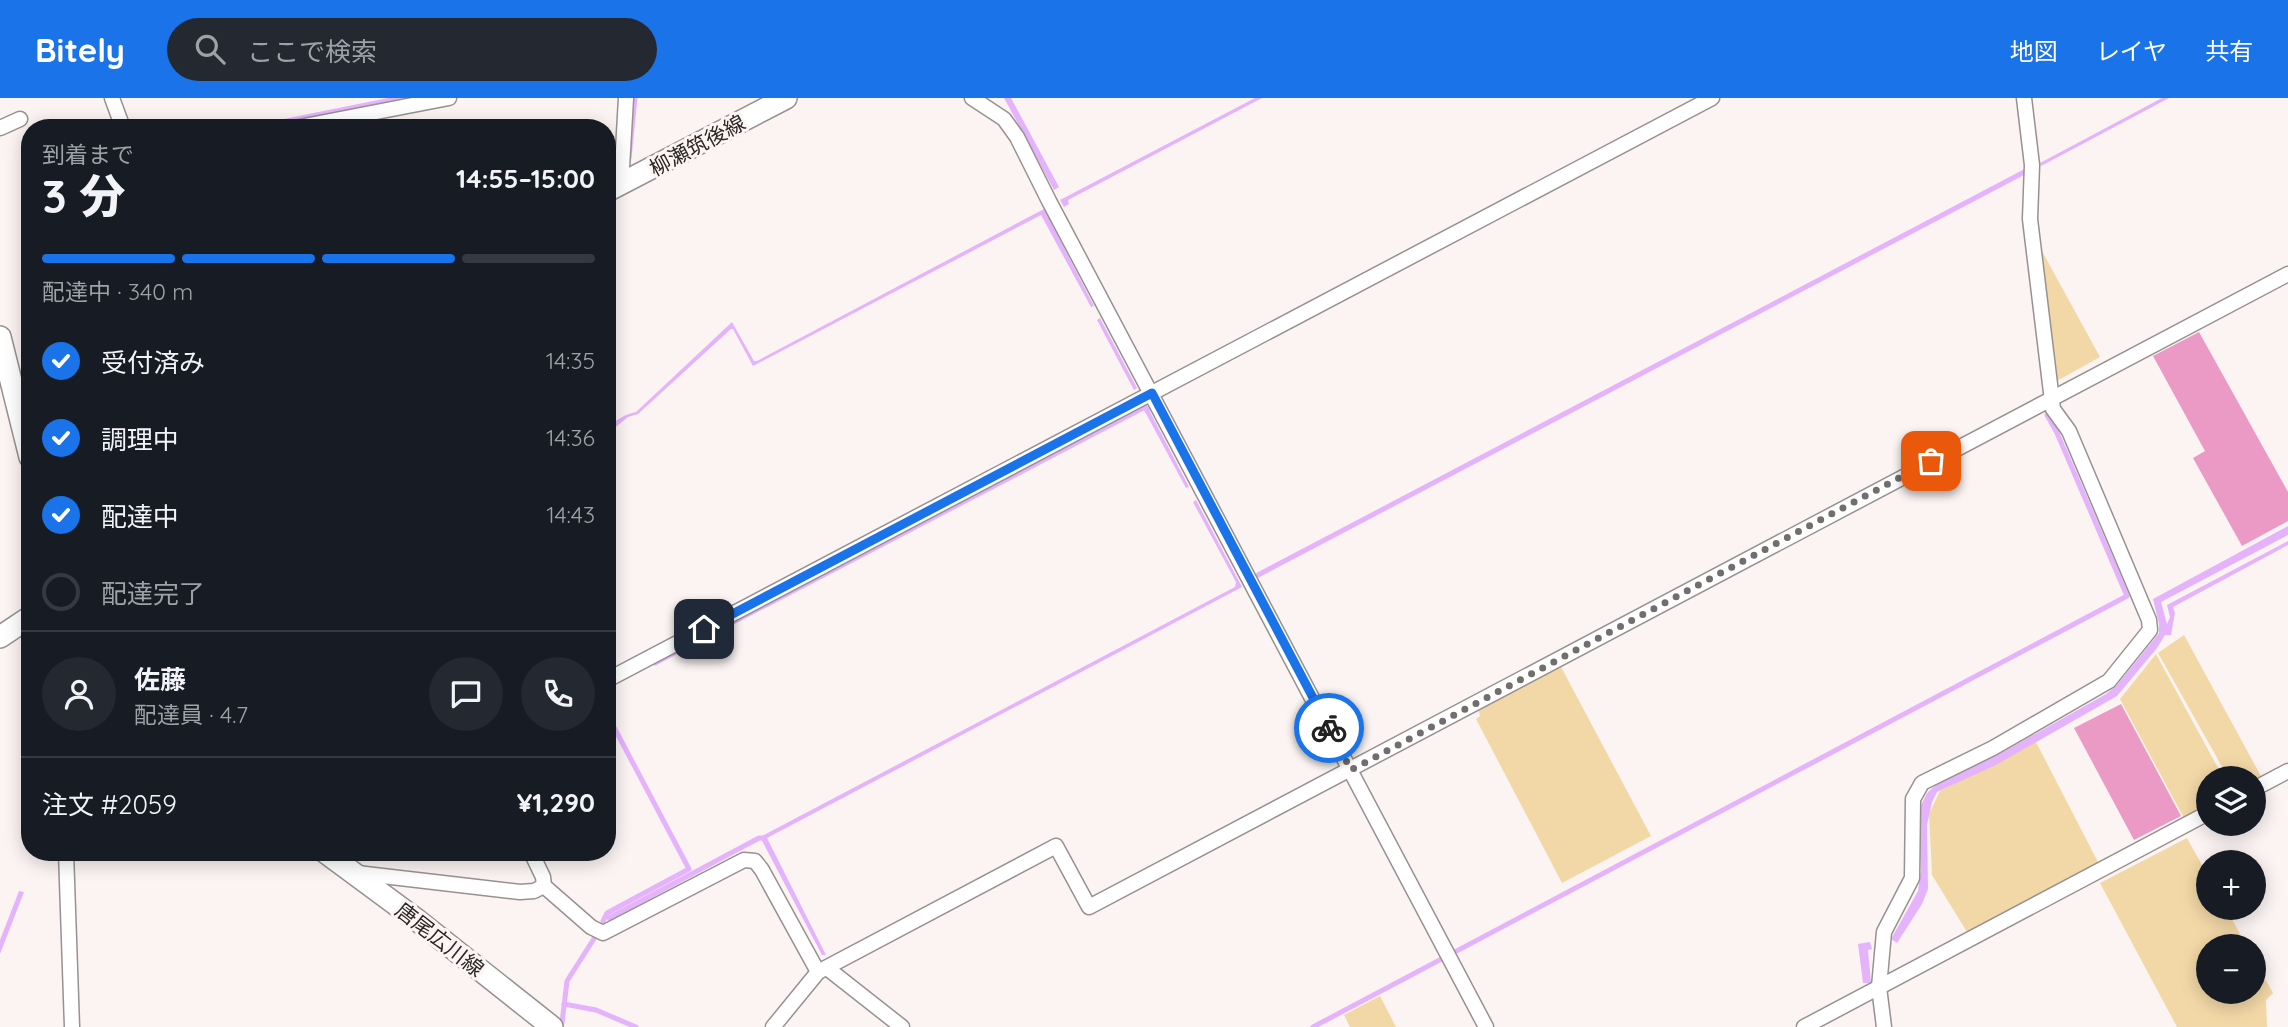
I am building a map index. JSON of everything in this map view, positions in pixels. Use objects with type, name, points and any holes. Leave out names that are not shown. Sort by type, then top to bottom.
[{"type":"main road","name":"柳瀬筑後線","points":[[616,187],[786,98]]},
{"type":"main road","points":[[0,337],[21,421]]},
{"type":"main road","points":[[0,637],[21,623]]},
{"type":"main road","name":"唐尾広川線","points":[[337,861],[552,1027]]},
{"type":"street","points":[[112,98],[120,119]]},
{"type":"street","points":[[370,119],[449,98]]},
{"type":"street","points":[[616,173],[626,98]]},
{"type":"street","points":[[972,98],[1004,118],[1017,137],[1486,1027]]},
{"type":"street","points":[[1676,98],[1684,112]]},
{"type":"street","points":[[616,675],[1712,98]]},
{"type":"street","points":[[1884,1027],[1879,987],[1884,932],[1912,878],[1913,799],[1922,783],[1993,747],[2109,681],[2150,630],[2149,620],[2075,444],[2053,409],[2030,219],[2032,165],[2024,98]]},
{"type":"street","points":[[0,128],[20,118]]},
{"type":"street","points":[[773,1027],[822,970],[1056,846],[1088,907],[2288,274]]},
{"type":"street","points":[[2266,783],[2288,771]]},
{"type":"street","points":[[1804,1027],[2196,819]]},
{"type":"street","points":[[535,861],[544,886],[591,927],[604,933],[744,860],[755,861],[822,970],[902,1027]]},
{"type":"street","points":[[65,861],[72,1027]]},
{"type":"street","points":[[353,873],[520,892],[534,891],[544,886]]},
{"type":"shaded area","points":[[388,98],[407,98],[301,119],[284,119]]},
{"type":"shaded area","points":[[1004,98],[1011,98],[1059,187],[1054,190]]},
{"type":"shaded area","points":[[1255,98],[1262,98],[1068,200],[1069,204],[1064,207],[1060,200]]},
{"type":"shaded area","points":[[2162,98],[2169,98],[2041,166],[2040,163]]},
{"type":"shaded area","points":[[1044,209],[1094,306],[1091,307],[1041,215],[753,366],[731,329],[638,414],[628,417],[616,427],[616,422],[636,412],[732,322],[754,361]]},
{"type":"shaded area","points":[[2037,242],[2100,357],[2055,382]]},
{"type":"shaded area","points":[[1100,318],[1137,388],[1134,390],[1097,320]]},
{"type":"shaded area","points":[[1147,406],[1189,487],[1186,488],[1143,408]]},
{"type":"shaded area","points":[[1196,500],[1242,587],[767,838],[826,955],[822,955],[760,837],[1235,587],[1236,582],[1193,502]]},
{"type":"shaded area","points":[[2288,526],[2288,535],[2161,602],[2167,624],[2170,617],[2167,605],[2288,541],[2288,545],[2173,607],[2175,613],[2171,635],[2165,635],[2117,696],[1996,765],[1937,792],[1927,825],[1928,889],[1922,904],[1897,943],[1891,939],[1918,891],[1921,870],[1918,828],[1921,805],[1927,793],[1937,784],[2003,752],[2106,694],[2117,685],[2159,633],[2153,599]]},
{"type":"shaded area","points":[[2184,635],[2255,766],[2222,766],[2158,653]]},
{"type":"shaded area","points":[[2156,654],[2217,766],[2196,766],[2196,814],[2185,820],[2120,699]]},
{"type":"shaded area","points":[[1560,665],[1651,836],[1562,883],[1476,719],[1480,716],[1478,708]]},
{"type":"shaded area","points":[[2036,742],[2099,864],[1967,932],[1932,875],[1929,814],[1940,791]]},
{"type":"shaded area","points":[[2187,838],[2196,854],[2196,920],[2232,920],[2240,934],[2196,934],[2196,1004],[2266,1004],[2266,1000],[2267,1027],[2177,1027],[2100,883]]},
{"type":"shaded area","points":[[19,891],[24,892],[0,954],[0,940]]},
{"type":"shaded area","points":[[1870,942],[1872,949],[1868,950],[1871,983],[1863,983],[1858,944]]},
{"type":"shaded area","points":[[2266,980],[2273,993],[2266,1000]]},
{"type":"shaded area","points":[[1380,996],[1396,1027],[1350,1027],[1344,1015]]},
{"type":"building","points":[[2199,332],[2288,492],[2288,521],[2242,546],[2193,458],[2205,451],[2153,356]]},
{"type":"building","points":[[2121,704],[2181,816],[2134,840],[2074,728]]},
{"type":"waterway","points":[[629,158],[635,98]]},
{"type":"waterway","points":[[1258,575],[2030,169]]},
{"type":"waterway","points":[[655,663],[1145,407],[1147,410]]},
{"type":"waterway","points":[[1313,1027],[2127,596],[2047,415]]},
{"type":"waterway","points":[[603,921],[607,913],[689,869],[616,731]]},
{"type":"waterway","points":[[609,918],[763,838]]},
{"type":"waterway","points":[[562,1023],[567,981],[595,937]]},
{"type":"waterway","points":[[564,1004],[596,1010],[636,1027]]},
{"type":"way so far","points":[[1329,728],[1351,770],[1931,461]]},
{"type":"route","points":[[704,629],[1152,393],[1329,728]]}]
